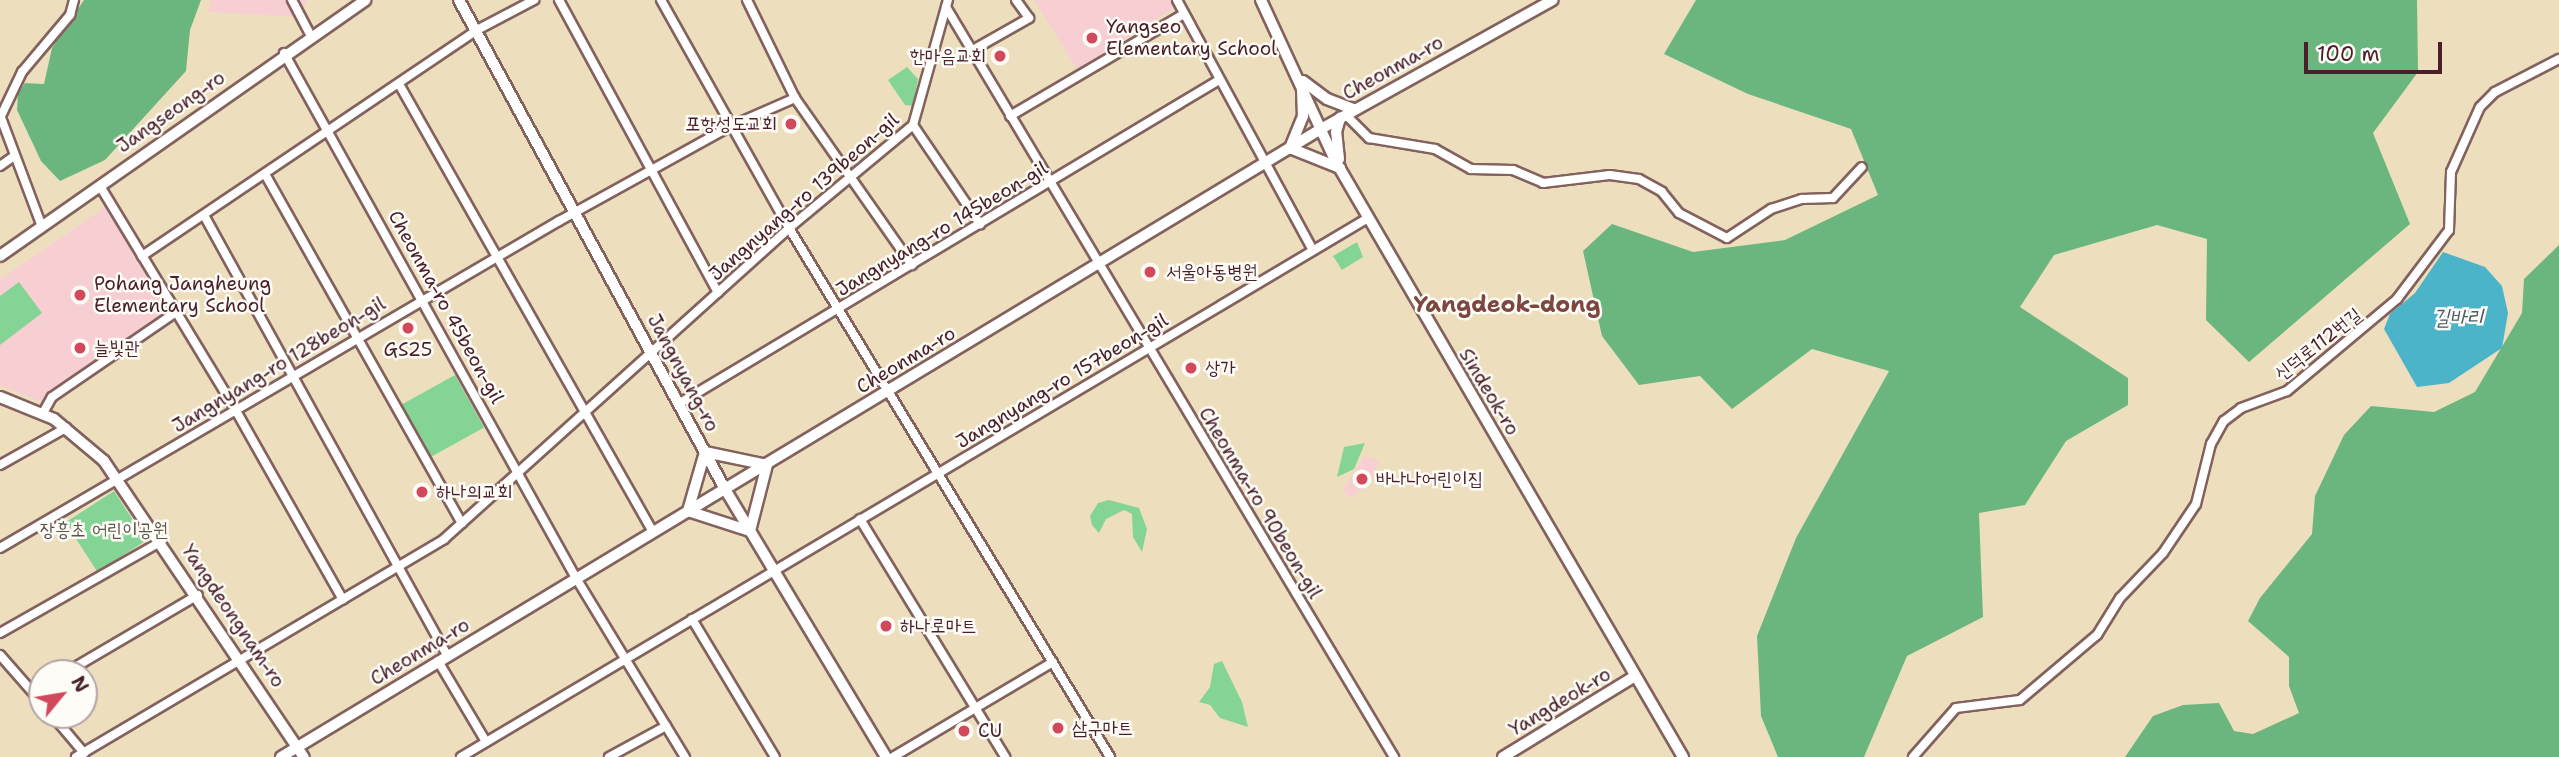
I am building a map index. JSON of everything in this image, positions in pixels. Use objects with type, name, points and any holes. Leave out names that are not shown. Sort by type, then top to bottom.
[{"type":"street","points":[[42,227],[13,157],[1,116],[22,72],[70,15],[74,0]]},
{"type":"street","points":[[292,0],[311,36]]},
{"type":"street","name":"Jangseong-ro","points":[[0,256],[284,53],[365,0]]},
{"type":"street","name":"Jangnyang-ro","points":[[459,0],[725,489],[886,757]]},
{"type":"street","points":[[142,256],[475,32],[534,0]]},
{"type":"street","points":[[559,0],[718,293]]},
{"type":"street","points":[[661,0],[789,228],[1110,757]]},
{"type":"street","points":[[747,0],[795,98],[912,264]]},
{"type":"street","points":[[971,51],[1029,18],[1016,0]]},
{"type":"street","points":[[1177,0],[1312,251]]},
{"type":"street","name":"Sindeok-ro","points":[[1261,0],[1301,79],[1340,169],[1683,757]]},
{"type":"street","name":"Cheonma-ro","points":[[281,757],[301,752],[443,658],[767,465],[1321,128],[1553,0]]},
{"type":"street","name":"Cheonma-ro 90beon-gil","points":[[947,4],[971,51],[1394,757]]},
{"type":"street","name":"Jangnyang-ro 139beon-gil","points":[[80,755],[400,568],[461,523],[789,228],[913,125],[947,4]]},
{"type":"street","points":[[1010,116],[1184,14]]},
{"type":"street","name":"Cheonma-ro 45beon-gil","points":[[284,53],[424,298],[576,578],[685,757]]},
{"type":"street","name":"신덕로112번길","points":[[1913,757],[1956,708],[2020,700],[2097,635],[2120,598],[2163,553],[2196,504],[2211,444],[2224,421],[2241,408],[2287,391],[2397,299],[2449,230],[2451,172],[2480,107],[2495,92],[2559,59]]},
{"type":"street","points":[[1301,79],[1303,116],[1290,148],[1340,169],[1336,132],[1347,114]]},
{"type":"street","points":[[1301,79],[1347,114],[1368,138],[1435,149],[1471,169],[1513,170],[1543,183],[1610,175],[1639,179],[1662,192],[1679,213],[1727,238],[1771,209],[1802,199],[1833,198],[1862,167]]},
{"type":"street","name":"Jangnyang-ro 145beon-gil","points":[[680,403],[1219,80]]},
{"type":"street","points":[[399,84],[653,532]]},
{"type":"street","name":"Jangnyang-ro 128beon-gil","points":[[0,548],[497,256],[731,126],[795,98]]},
{"type":"street","points":[[913,125],[980,224]]},
{"type":"street","points":[[0,166],[13,157]]},
{"type":"street","points":[[265,174],[461,523]]},
{"type":"street","points":[[100,186],[235,409],[343,600]]},
{"type":"street","points":[[205,216],[400,568],[486,742]]},
{"type":"street","name":"Jangnyang-ro 157beon-gil","points":[[460,757],[1368,218]]},
{"type":"street","points":[[43,412],[52,397],[176,312]]},
{"type":"street","name":"Yangdeongnam-ro","points":[[0,397],[43,412],[66,428],[118,478],[243,660],[301,752]]},
{"type":"street","points":[[0,465],[66,428]]},
{"type":"street","points":[[705,452],[767,465],[750,531],[688,511],[705,452]]},
{"type":"street","points":[[860,519],[1005,757]]},
{"type":"street","points":[[0,634],[162,541]]},
{"type":"street","points":[[89,659],[198,595]]},
{"type":"street","points":[[692,619],[775,757]]},
{"type":"street","points":[[0,655],[28,687]]},
{"type":"street","points":[[893,757],[1053,662]]},
{"type":"street","name":"Yangdeok-ro","points":[[1503,757],[1635,676]]},
{"type":"street","points":[[609,757],[666,726]]},
{"type":"street","points":[[62,729],[80,755]]},
{"type":"shaded area","points":[[211,0],[307,0],[300,17],[208,12]]},
{"type":"shaded area","name":"Yangseo Elementary School","points":[[1034,0],[1173,0],[1177,7],[1077,69]]},
{"type":"shaded area","name":"Pohang Jangheung Elementary School","points":[[105,207],[169,310],[42,402],[0,385],[0,280]]},
{"type":"shaded area","name":"바나나어린이집","points":[[1365,456],[1379,461],[1370,485],[1349,498],[1343,490]]},
{"type":"green space","points":[[84,0],[201,0],[190,30],[186,71],[105,160],[60,181],[41,161],[17,110],[18,94],[25,83],[44,84],[52,48]]},
{"type":"green space","points":[[1696,0],[2417,0],[2418,72],[2373,133],[2410,224],[2249,362],[2206,320],[2207,239],[2157,225],[2054,255],[2020,307],[2128,378],[2128,405],[2066,441],[2025,505],[1979,513],[1983,617],[1907,656],[1864,757],[1778,757],[1761,716],[1757,636],[1796,538],[1889,371],[1812,349],[1732,409],[1700,376],[1639,385],[1602,336],[1583,251],[1612,224],[1693,252],[1785,240],[1878,195],[1851,129],[1748,94],[1664,54]]},
{"type":"green space","points":[[907,67],[918,79],[913,106],[905,105],[888,80]]},
{"type":"green space","points":[[1357,242],[1363,257],[1342,270],[1333,256]]},
{"type":"green space","points":[[2559,245],[2559,757],[2125,757],[2153,716],[2183,705],[2219,703],[2234,731],[2253,734],[2299,713],[2289,686],[2289,657],[2248,621],[2260,598],[2312,534],[2315,496],[2344,435],[2371,406],[2434,412],[2475,392],[2522,313],[2524,279]]},
{"type":"green space","points":[[19,282],[42,313],[0,345],[0,296]]},
{"type":"green space","points":[[455,375],[484,427],[431,457],[402,405]]},
{"type":"green space","points":[[1365,443],[1354,469],[1337,477],[1344,447]]},
{"type":"green space","name":"장흥초 어린이공원","points":[[114,491],[146,540],[97,572],[65,523]]},
{"type":"green space","points":[[1109,500],[1139,508],[1147,529],[1142,552],[1133,537],[1132,514],[1124,510],[1106,519],[1099,533],[1092,525],[1090,516],[1098,503]]},
{"type":"green space","points":[[1222,661],[1242,702],[1248,727],[1220,718],[1210,705],[1199,702],[1210,687],[1214,664]]},
{"type":"water","name":"길바리","points":[[2443,252],[2485,267],[2502,286],[2508,313],[2502,348],[2449,383],[2417,387],[2384,329],[2390,314],[2415,293]]},
{"type":"place","name":"Yangseo Elementary School","points":[[1092,38]]},
{"type":"place","name":"한마음교회","points":[[1000,56]]},
{"type":"place","name":"포항성도교회","points":[[791,124]]},
{"type":"place","name":"서울아동병원","points":[[1150,272]]},
{"type":"place","name":"Pohang Jangheung Elementary School","points":[[80,295]]},
{"type":"place","name":"GS25","points":[[408,328]]},
{"type":"place","name":"늘빛관","points":[[80,348]]},
{"type":"place","name":"상가","points":[[1191,368]]},
{"type":"place","name":"바나나어린이집","points":[[1362,479]]},
{"type":"place","name":"하나의교회","points":[[422,492]]},
{"type":"place","name":"하나로마트","points":[[886,626]]},
{"type":"place","name":"삼구마트","points":[[1058,728]]},
{"type":"place","name":"CU","points":[[964,731]]},
{"type":"district","name":"Yangdeok-dong","points":[[1507,304]]}]
